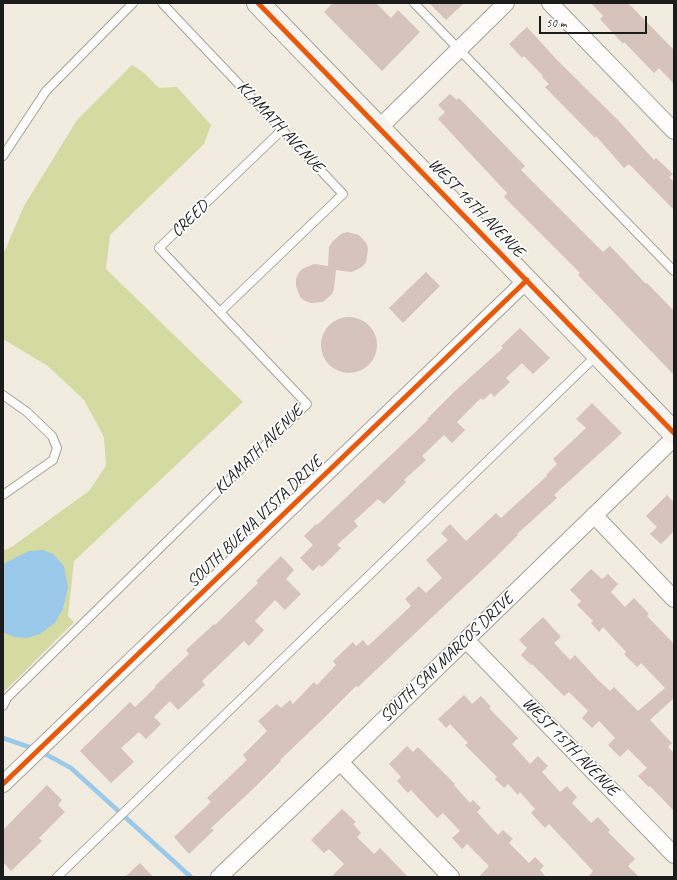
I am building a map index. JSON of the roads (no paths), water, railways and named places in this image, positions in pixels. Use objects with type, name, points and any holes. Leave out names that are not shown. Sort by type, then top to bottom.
[{"type":"street","name":"WEST 16TH AVENUE","points":[[258,3],[674,433]]},
{"type":"street","points":[[379,128],[506,3]]},
{"type":"street","points":[[550,3],[674,131]]},
{"type":"street","name":"SOUTH BUENA VISTA DRIVE","points":[[3,784],[527,280]]},
{"type":"street","name":"SOUTH SAN MARCOS DRIVE","points":[[219,877],[340,762],[674,438]]},
{"type":"street","points":[[594,515],[674,599]]},
{"type":"street","name":"WEST 15TH AVENUE","points":[[466,640],[674,854]]},
{"type":"street","points":[[340,762],[451,877]]},
{"type":"lane","points":[[3,156],[46,91],[134,3]]},
{"type":"lane","name":"KLAMATH AVENUE","points":[[3,706],[7,698],[307,404],[220,312],[343,194],[162,3]]},
{"type":"lane","points":[[414,3],[674,271]]},
{"type":"lane","name":"CREED","points":[[220,312],[159,248],[283,129]]},
{"type":"lane","points":[[58,877],[598,354]]},
{"type":"lane","points":[[3,395],[27,412],[52,436],[57,448],[53,460],[3,495]]},
{"type":"water","points":[[43,550],[53,554],[64,566],[68,587],[63,609],[55,623],[40,634],[27,638],[14,637],[3,632],[3,564],[29,551]]},
{"type":"waterway","points":[[3,738],[38,750],[71,768],[191,877]]}]
